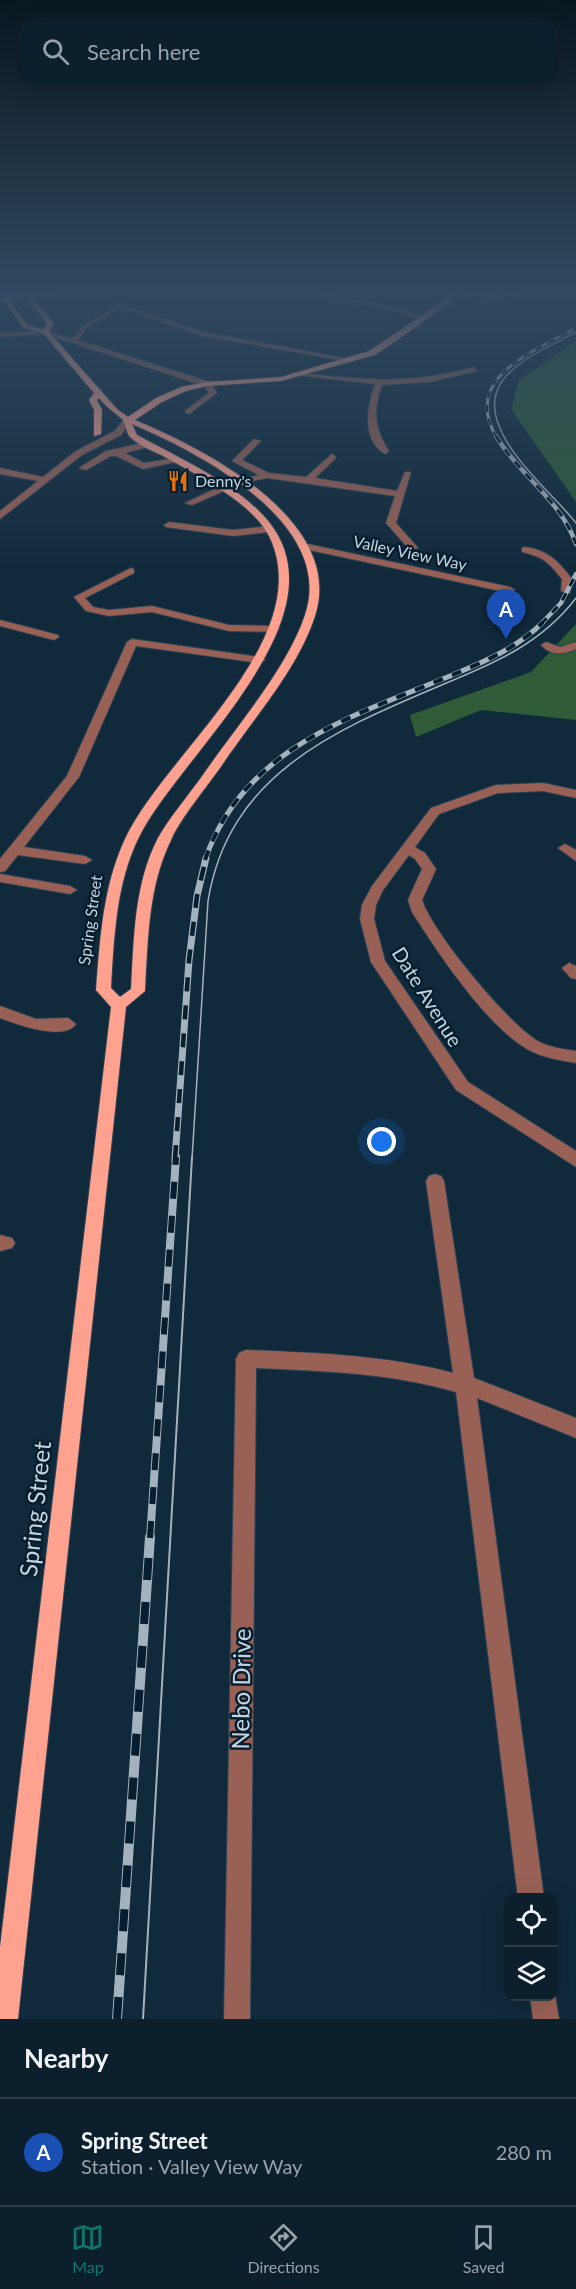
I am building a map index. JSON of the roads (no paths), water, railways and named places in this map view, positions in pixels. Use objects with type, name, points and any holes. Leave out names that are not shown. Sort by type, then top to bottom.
[{"type":"main road","name":"Spring Street","points":[[5,2019],[119,1005],[138,991],[143,912],[148,884],[165,839],[286,666],[304,630],[313,601],[314,575],[303,546],[289,523],[264,497],[151,429],[127,421],[89,385]]},
{"type":"main road","points":[[127,421],[169,394],[202,385]]},
{"type":"main road","points":[[97,395],[93,400],[98,410],[97,434]]},
{"type":"main road","name":"Spring Street","points":[[119,1005],[103,990],[109,919],[119,866],[141,820],[260,660],[282,607],[284,558],[269,529],[247,505],[133,436],[127,421]]},
{"type":"main road","points":[[220,488],[242,482]]},
{"type":"street","points":[[189,412],[213,393],[208,385]]},
{"type":"street","points":[[379,385],[370,406],[370,419],[376,438],[385,451]]},
{"type":"street","points":[[79,453],[81,446],[97,434],[127,421]]},
{"type":"street","points":[[0,516],[79,453],[90,450],[118,433],[127,421]]},
{"type":"street","points":[[257,441],[236,461],[267,475],[400,494]]},
{"type":"street","points":[[83,468],[113,453],[148,444]]},
{"type":"street","points":[[90,450],[113,453],[143,466],[176,461]]},
{"type":"street","points":[[308,480],[332,457]]},
{"type":"street","points":[[0,471],[45,480]]},
{"type":"street","points":[[408,474],[391,523],[413,548]]},
{"type":"street","points":[[242,482],[267,475]]},
{"type":"street","points":[[189,502],[220,488]]},
{"type":"street","points":[[169,525],[233,533],[269,529]]},
{"type":"street","name":"Valley View Way","points":[[303,546],[510,590]]},
{"type":"street","points":[[525,550],[546,553],[550,557],[567,579],[566,591]]},
{"type":"street","points":[[130,571],[79,597],[90,609],[109,613],[152,609],[229,627],[274,629]]},
{"type":"street","points":[[0,622],[54,637]]},
{"type":"street","points":[[0,868],[73,777],[132,642],[260,660]]},
{"type":"street","points":[[546,645],[553,651],[561,652],[576,645]]},
{"type":"street","name":"Date Avenue","points":[[576,794],[543,787],[496,789],[435,811],[369,904],[367,919],[378,962],[462,1086],[576,1160]]},
{"type":"street","points":[[407,848],[420,856],[429,869],[415,900],[419,912],[509,1027],[530,1044],[548,1052],[576,1057]]},
{"type":"street","points":[[565,848],[576,857]]},
{"type":"street","points":[[15,850],[85,860]]},
{"type":"street","points":[[0,878],[70,890]]},
{"type":"street","points":[[0,1012],[35,1025],[68,1024]]},
{"type":"street","points":[[435,1181],[463,1386],[470,1420],[530,1893]]},
{"type":"street","name":"Nebo Drive","points":[[237,2019],[246,1359],[349,1364],[434,1377],[463,1386]]},
{"type":"street","points":[[463,1386],[540,1411],[576,1428]]},
{"type":"street","points":[[544,2001],[546,2019]]},
{"type":"tram line","points":[[501,385],[495,398],[496,417],[504,436],[532,475],[576,523]]},
{"type":"tram line","points":[[192,1159],[208,901],[220,856],[239,819],[264,788],[294,761],[328,738],[516,650],[548,627],[576,598]]},
{"type":"tram line","points":[[143,2019],[192,1157]]},
{"type":"railway","points":[[494,385],[488,398],[488,417],[496,437]]},
{"type":"railway","points":[[496,437],[505,450],[560,514],[576,544]]},
{"type":"railway","points":[[541,624],[561,603],[576,574]]},
{"type":"railway","points":[[205,860],[223,821],[247,788],[276,761],[308,739],[344,720],[502,652],[541,624]]},
{"type":"railway","points":[[175,1159],[189,960],[197,896],[206,858]]},
{"type":"railway","points":[[150,1538],[176,1157]]},
{"type":"railway","points":[[117,2019],[150,1537]]},
{"type":"place","name":"Denny's","points":[[178,481]]},
{"type":"place","name":"Spring Street","points":[[506,639]]}]
